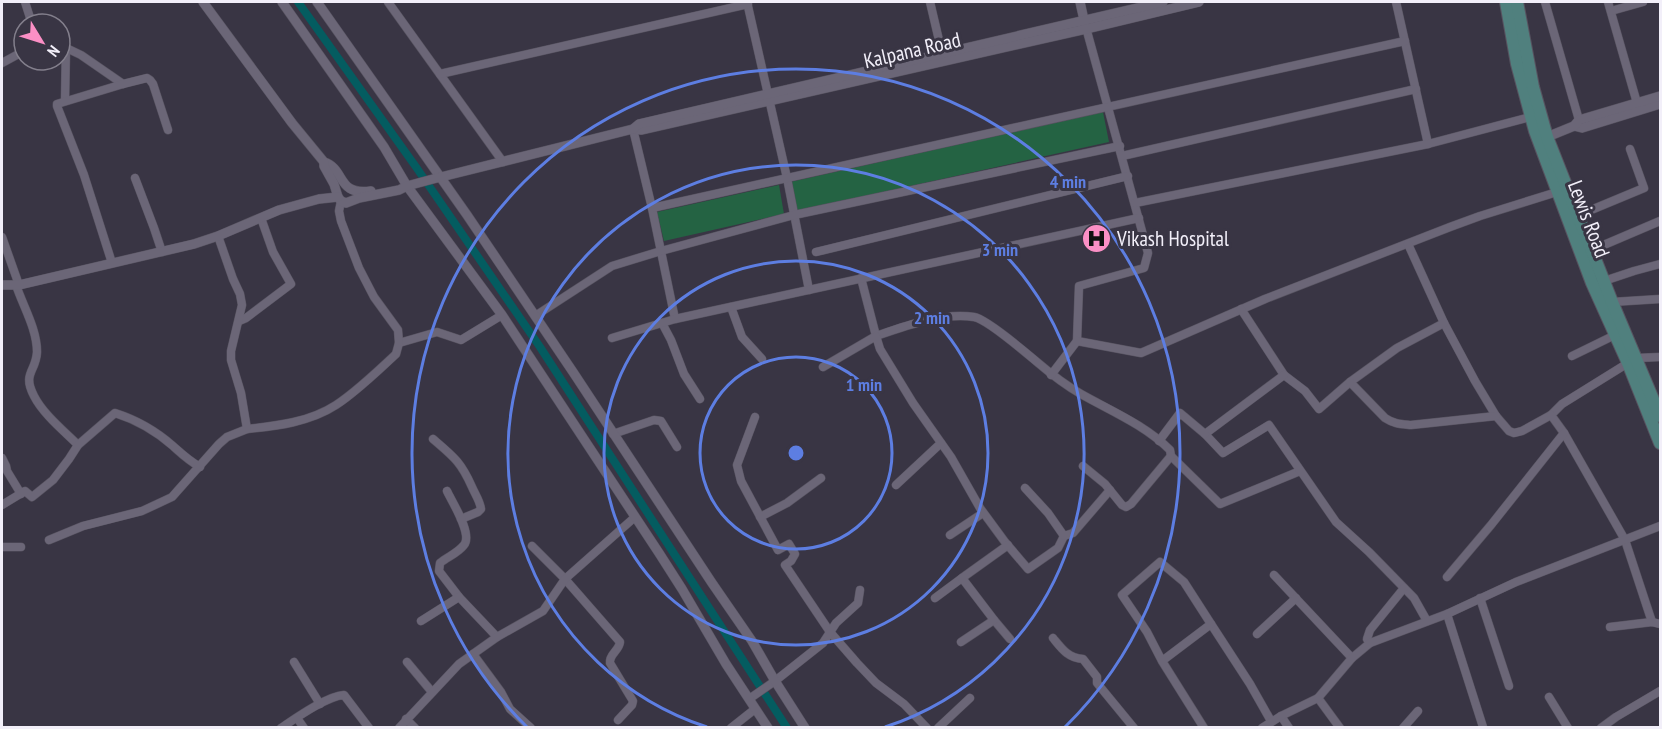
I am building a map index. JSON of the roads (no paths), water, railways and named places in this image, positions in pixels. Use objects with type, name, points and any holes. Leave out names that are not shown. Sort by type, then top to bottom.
[{"type":"main road","name":"Lewis Road","points":[[1506,2],[1517,64],[1530,117],[1593,283],[1615,335],[1632,361]]},
{"type":"main road","name":"Lewis Road","points":[[1517,2],[1533,87],[1547,137],[1579,214],[1632,361],[1660,416]]},
{"type":"main road","name":"Lewis Road","points":[[1643,386],[1660,443]]},
{"type":"street","points":[[203,2],[292,123],[324,162],[339,197],[348,203],[411,185]]},
{"type":"street","points":[[282,2],[502,315],[682,589],[726,664],[753,696],[755,709],[768,728]]},
{"type":"street","points":[[317,2],[436,178],[535,316],[752,641],[771,683],[806,728]]},
{"type":"street","points":[[388,2],[503,162]]},
{"type":"street","points":[[930,2],[942,53]]},
{"type":"street","points":[[1051,375],[1077,341],[1079,286],[1144,268],[1148,253],[1080,2]]},
{"type":"street","name":"Kalpana Road","points":[[411,185],[633,129],[639,124],[768,97],[1085,24],[1163,2]]},
{"type":"street","name":"Kalpana Road","points":[[768,97],[942,53],[1199,2]]},
{"type":"street","points":[[1396,2],[1428,144]]},
{"type":"street","points":[[1545,2],[1577,123],[1582,128],[1660,105]]},
{"type":"street","points":[[1608,2],[1637,103]]},
{"type":"street","points":[[1611,11],[1643,2]]},
{"type":"street","points":[[440,74],[747,3],[787,178],[809,290]]},
{"type":"street","points":[[652,208],[1405,41]]},
{"type":"street","points":[[72,50],[123,84]]},
{"type":"street","points":[[64,72],[65,101]]},
{"type":"street","points":[[112,263],[84,175],[57,104],[144,78],[150,80],[168,130]]},
{"type":"street","points":[[1122,156],[1416,89]]},
{"type":"street","points":[[1547,137],[1577,123],[1660,96]]},
{"type":"street","points":[[1135,203],[1428,144],[1530,117]]},
{"type":"street","points":[[633,129],[675,319]]},
{"type":"street","points":[[535,316],[612,266],[661,251],[794,215],[1119,146]]},
{"type":"street","points":[[1579,214],[1644,188],[1630,149]]},
{"type":"street","points":[[324,162],[331,166],[347,187],[353,190],[362,192],[398,185],[411,185]]},
{"type":"street","points":[[816,252],[1128,176]]},
{"type":"street","points":[[135,178],[162,252]]},
{"type":"street","points":[[49,540],[83,526],[142,511],[172,497],[227,437],[247,429],[285,425],[320,413],[336,405],[396,354],[399,343],[398,330],[374,297],[359,268],[341,221],[340,188],[347,187]]},
{"type":"street","points":[[1077,341],[1141,353],[1241,309],[1480,216],[1557,192]]},
{"type":"street","points":[[2,285],[17,285],[162,252],[218,236],[300,203],[339,197]]},
{"type":"street","points":[[238,321],[246,318],[291,284],[273,252],[261,218]]},
{"type":"street","points":[[612,338],[675,319],[1139,218]]},
{"type":"street","points":[[1592,250],[1660,221]]},
{"type":"street","points":[[218,236],[242,305],[231,360],[241,393],[247,429]]},
{"type":"street","points":[[2,237],[33,328],[37,351],[28,378],[33,393],[42,408],[78,445]]},
{"type":"street","points":[[1408,244],[1444,323],[1475,381],[1496,416],[1509,431],[1514,433],[1522,431],[1551,415],[1562,404],[1632,361],[1660,357]]},
{"type":"street","points":[[1604,281],[1660,264]]},
{"type":"street","points":[[861,278],[880,349],[913,403],[951,457],[983,513],[1028,568],[1058,548],[1064,536],[1073,533],[1110,490]]},
{"type":"street","points":[[1612,302],[1660,299]]},
{"type":"street","points":[[731,307],[742,337],[762,359]]},
{"type":"street","points":[[1241,309],[1284,375],[1305,391],[1319,409],[1350,382],[1397,348],[1444,323]]},
{"type":"street","points":[[399,343],[437,332],[461,340],[502,315]]},
{"type":"street","points":[[823,368],[876,336],[907,325],[952,316],[977,317],[1051,375],[1138,425],[1170,450],[1170,456],[1131,504],[1126,507],[1105,484],[1083,466]]},
{"type":"street","points":[[662,323],[684,374],[700,399]]},
{"type":"street","points":[[1572,356],[1615,335]]},
{"type":"street","points":[[1204,434],[1284,375]]},
{"type":"street","points":[[1350,382],[1385,418],[1399,424],[1411,425],[1496,416]]},
{"type":"street","points":[[29,404],[33,393]]},
{"type":"street","points":[[2,505],[25,491],[32,497],[53,480],[78,445],[116,413],[140,422],[174,447],[184,458],[200,467]]},
{"type":"street","points":[[1159,441],[1180,413],[1223,453],[1269,425],[1336,522],[1414,598],[1428,621]]},
{"type":"street","points":[[1551,415],[1564,433],[1625,540],[1656,623],[1610,627]]},
{"type":"street","points":[[755,417],[737,465],[741,481],[778,550],[789,544],[795,554],[785,565],[830,632],[876,683],[904,704],[927,728]]},
{"type":"street","points":[[613,434],[654,420],[661,421],[677,447]]},
{"type":"street","points":[[1447,577],[1564,433]]},
{"type":"street","points":[[438,443],[464,468],[481,507],[478,512],[461,519]]},
{"type":"street","points":[[896,485],[941,443]]},
{"type":"street","points":[[1170,456],[1220,504],[1300,471]]},
{"type":"street","points":[[2,458],[21,494]]},
{"type":"street","points":[[760,517],[787,503],[820,478]]},
{"type":"street","points":[[1025,488],[1064,536]]},
{"type":"street","points":[[447,491],[466,534],[465,543],[440,563],[439,571],[459,597],[497,637]]},
{"type":"street","points":[[950,535],[983,513]]},
{"type":"street","points":[[399,728],[459,664],[497,637],[543,611],[565,579],[635,517]]},
{"type":"street","points":[[1262,728],[1271,721],[1318,698],[1352,658],[1370,643],[1447,614],[1516,582],[1660,526]]},
{"type":"street","points":[[935,598],[1008,545]]},
{"type":"street","points":[[532,546],[565,579],[620,642],[618,649],[610,657],[610,663],[633,701],[618,720]]},
{"type":"street","points":[[2,547],[21,548]]},
{"type":"street","points":[[1204,728],[1162,661],[1147,632],[1122,595],[1160,562],[1184,582],[1250,684],[1271,721]]},
{"type":"street","points":[[1274,575],[1352,658]]},
{"type":"street","points":[[962,578],[1010,639]]},
{"type":"street","points":[[1370,643],[1367,639],[1370,630],[1404,588]]},
{"type":"street","points":[[753,696],[823,643],[836,623],[858,603],[860,590]]},
{"type":"street","points":[[421,621],[459,597]]},
{"type":"street","points":[[1257,634],[1296,598]]},
{"type":"street","points":[[1480,598],[1509,686]]},
{"type":"street","points":[[1447,614],[1483,727]]},
{"type":"street","points":[[962,642],[994,620]]},
{"type":"street","points":[[1162,661],[1211,624]]},
{"type":"street","points":[[1053,638],[1065,653],[1074,658],[1083,659],[1097,677],[1097,683],[1134,728]]},
{"type":"street","points":[[473,654],[501,692],[510,709],[531,728]]},
{"type":"street","points":[[294,662],[320,704]]},
{"type":"street","points":[[407,662],[432,692]]},
{"type":"street","points":[[1601,728],[1660,691]]},
{"type":"street","points":[[281,728],[320,704],[344,695],[369,728]]},
{"type":"street","points":[[1549,697],[1568,728]]},
{"type":"street","points":[[939,728],[970,698]]},
{"type":"street","points":[[1318,698],[1340,728]]},
{"type":"street","points":[[731,728],[755,709]]},
{"type":"street","points":[[1403,728],[1418,711]]},
{"type":"street","points":[[1281,716],[1289,728]]},
{"type":"street","points":[[297,718],[304,728]]},
{"type":"street","points":[[406,719],[415,728]]},
{"type":"waterway","points":[[298,2],[416,167],[540,347],[787,728]]},
{"type":"place","name":"Vikash Hospital","points":[[1096,238]]}]
